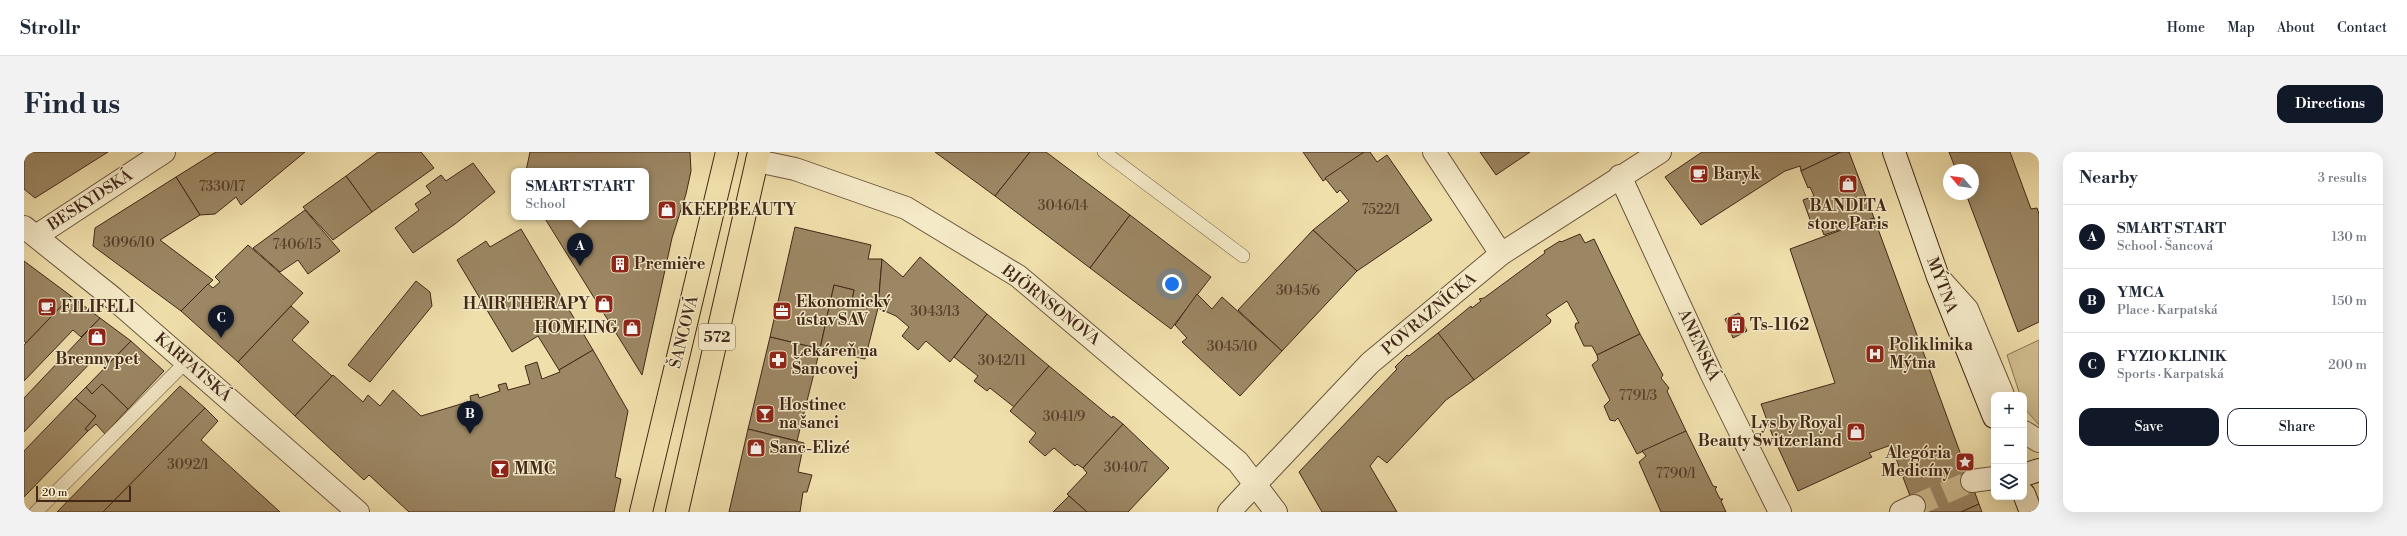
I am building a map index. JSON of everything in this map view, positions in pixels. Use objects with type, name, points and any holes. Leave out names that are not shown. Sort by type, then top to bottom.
[{"type":"main road","name":"ŠANCOVÁ","points":[[641,512],[727,152]]},
{"type":"main road","name":"ŠANCOVÁ","points":[[678,512],[758,157]]},
{"type":"street","name":"BESKYDSKÁ","points":[[30,231],[164,152]]},
{"type":"street","points":[[1434,152],[1500,254]]},
{"type":"street","name":"POVRAZNÍCKA","points":[[1229,512],[1370,363],[1500,254],[1620,176],[1660,152]]},
{"type":"street","name":"MÝTNA","points":[[1894,152],[1938,277],[1991,410]]},
{"type":"street","name":"BJÖRNSONOVA","points":[[758,157],[906,208],[1018,276],[1238,462],[1276,512]]},
{"type":"street","name":"ANENSKÁ","points":[[1620,176],[1711,373],[1780,512]]},
{"type":"street","name":"KARPATSKÁ","points":[[30,231],[187,362],[358,512]]},
{"type":"street","points":[[1938,277],[1967,309],[2002,392]]},
{"type":"street","points":[[2027,434],[2039,442]]},
{"type":"street","points":[[2027,474],[2039,470]]},
{"type":"street","points":[[1972,481],[1991,478]]},
{"type":"street","points":[[2026,500],[2031,512]]},
{"type":"lane","points":[[1104,152],[1243,256]]},
{"type":"lane","points":[[36,512],[187,362]]},
{"type":"shaded area","points":[[2039,340],[2039,425],[2027,411],[2027,392],[2019,392],[2007,355]]},
{"type":"building","points":[[24,152],[108,152],[35,198],[24,189]]},
{"type":"building","points":[[216,152],[305,152],[241,205],[236,197],[215,214],[200,215],[176,177]]},
{"type":"building","points":[[378,152],[421,152],[434,168],[372,212],[346,176]]},
{"type":"building","name":"Premiѐre","points":[[530,152],[690,152],[691,171],[686,194],[672,238],[642,375],[546,220],[649,220],[649,168],[527,168]]},
{"type":"building","points":[[935,152],[1030,152],[995,196]]},
{"type":"building","points":[[1030,152],[1046,152],[1130,215],[1090,268],[995,196]]},
{"type":"building","points":[[1303,152],[1364,152],[1323,181]]},
{"type":"building","points":[[1364,152],[1370,152],[1377,162],[1387,155],[1432,220],[1357,271],[1313,230],[1349,201],[1340,190],[1337,193],[1325,178]]},
{"type":"building","points":[[1480,152],[1530,152],[1496,175]]},
{"type":"building","points":[[1702,152],[1841,152],[1801,171],[1800,166],[1785,171],[1701,225],[1665,177]]},
{"type":"building","points":[[1841,152],[1849,152],[1874,218],[1824,235],[1819,222],[1812,225],[1803,200],[1814,196],[1810,187],[1808,188],[1801,171]]},
{"type":"building","points":[[1949,152],[2010,152],[2031,209],[2037,208],[2039,214],[2039,322],[2018,332],[1968,200],[1979,200],[1979,164],[1954,164]]},
{"type":"building","points":[[473,163],[495,192],[455,224],[413,253],[395,228],[419,210],[415,204],[431,193],[426,186],[441,175],[446,181]]},
{"type":"building","points":[[346,176],[372,212],[333,240],[303,207]]},
{"type":"building","points":[[176,177],[200,215],[160,240],[213,280],[181,311],[93,246],[95,228]]},
{"type":"building","points":[[305,210],[340,251],[308,274],[298,260],[280,272],[253,248]]},
{"type":"building","points":[[1130,215],[1211,277],[1171,329],[1090,268]]},
{"type":"building","name":"Poliklinika Mýtna","points":[[1874,218],[1979,504],[1961,512],[1916,512],[1891,445],[1869,453],[1872,457],[1798,491],[1772,434],[1761,404],[1835,383],[1790,249]]},
{"type":"building","points":[[795,227],[871,245],[868,259],[882,259],[878,308],[851,304],[854,290],[834,285],[820,349],[770,337]]},
{"type":"building","points":[[521,229],[593,350],[559,370],[538,336],[512,352],[457,260],[486,241],[490,247]]},
{"type":"building","points":[[1313,230],[1357,271],[1282,351],[1238,310]]},
{"type":"building","points":[[1580,234],[1585,243],[1594,239],[1640,334],[1597,355],[1592,346],[1584,346],[1575,327],[1576,323],[1579,323],[1567,301],[1546,315],[1551,320],[1550,323],[1474,380],[1438,333],[1471,306],[1472,308],[1481,301],[1479,299],[1484,298],[1545,253],[1544,251],[1560,241],[1561,242]]},
{"type":"building","points":[[248,245],[303,293],[238,362],[181,311],[208,284],[213,288],[220,282],[215,277]]},
{"type":"building","points":[[920,257],[987,314],[950,362],[926,341],[918,350],[902,336],[909,327],[896,316],[878,308],[882,259],[903,277]]},
{"type":"building","points":[[24,261],[71,296],[26,343],[24,341]]},
{"type":"building","points":[[416,281],[430,292],[432,306],[370,382],[348,365]]},
{"type":"building","points":[[834,285],[854,290],[851,304],[878,308],[865,359],[820,349]]},
{"type":"building","points":[[1197,294],[1212,309],[1222,297],[1282,351],[1240,396],[1182,342],[1187,338],[1175,325]]},
{"type":"building","points":[[71,296],[100,318],[81,337],[73,330],[24,381],[24,345]]},
{"type":"building","points":[[291,306],[309,322],[292,340],[332,376],[295,416],[238,362]]},
{"type":"building","name":"Ts-1162","points":[[1739,313],[1747,331],[1733,338],[1725,319]]},
{"type":"building","points":[[987,314],[1049,366],[1014,407],[990,388],[987,391],[974,381],[978,376],[954,357]]},
{"type":"building","points":[[100,318],[131,341],[106,366],[96,357],[24,432],[24,398]]},
{"type":"building","points":[[1438,333],[1474,380],[1446,400],[1387,463],[1378,456],[1370,466],[1397,512],[1322,512],[1299,472],[1397,369],[1395,367],[1407,355],[1409,356]]},
{"type":"building","points":[[1640,334],[1663,375],[1661,378],[1669,388],[1667,391],[1686,431],[1637,454],[1618,418],[1615,421],[1610,420],[1604,406],[1610,400],[1592,365],[1598,360],[1597,355]]},
{"type":"building","points":[[770,337],[820,349],[797,441],[748,429]]},
{"type":"building","points":[[131,341],[164,371],[128,409],[102,384],[92,394],[86,387]]},
{"type":"building","points":[[593,350],[628,411],[615,477],[621,479],[614,512],[409,512],[369,475],[364,480],[295,416],[333,375],[363,402],[368,395],[380,406],[393,390],[421,416],[471,401],[470,396],[478,394],[479,398],[500,391],[498,385],[506,383],[508,390],[530,384],[525,366],[537,362],[542,379],[560,372],[559,370]]},
{"type":"building","points":[[1049,366],[1112,418],[1113,416],[1123,424],[1083,468],[1077,464],[1075,466],[1054,448],[1045,456],[1029,442],[1036,433],[1010,411]]},
{"type":"building","points":[[102,384],[128,409],[105,434],[96,424],[88,431],[85,429],[96,416],[75,398],[86,387],[92,394]]},
{"type":"building","points":[[180,386],[205,408],[103,512],[57,512]]},
{"type":"building","points":[[75,398],[96,416],[85,429],[88,431],[24,497],[24,451]]},
{"type":"building","points":[[205,408],[218,421],[201,440],[280,512],[103,512]]},
{"type":"building","points":[[1123,424],[1169,468],[1128,512],[1087,512],[1067,494],[1087,473],[1083,468]]},
{"type":"building","points":[[748,429],[804,443],[798,472],[812,475],[807,492],[803,492],[800,512],[729,512]]},
{"type":"building","points":[[1686,431],[1713,486],[1717,487],[1715,489],[1720,499],[1723,499],[1721,501],[1726,512],[1661,512],[1639,462],[1646,456],[1642,451]]},
{"type":"building","points":[[1069,496],[1087,512],[1053,512]]},
{"type":"building","points":[[1979,504],[1982,512],[1961,512]]},
{"type":"tunnel","points":[[1914,506],[1972,481]]},
{"type":"place","name":"Baryk","points":[[1699,174]]},
{"type":"place","name":"BANDITA store Paris","points":[[1848,184]]},
{"type":"place","name":"KEEPBEAUTY","points":[[667,210]]},
{"type":"place","name":"Premiѐre","points":[[620,264]]},
{"type":"place","name":"SMART START","points":[[580,266]]},
{"type":"place","name":"HAIR THERAPY","points":[[604,304]]},
{"type":"place","name":"FILIFELI","points":[[47,307]]},
{"type":"place","name":"Ekonomický ústav SAV","points":[[782,311]]},
{"type":"place","name":"Ts-1162","points":[[1736,325]]},
{"type":"place","name":"HOMEING","points":[[632,328]]},
{"type":"place","name":"Brenny pet","points":[[97,337]]},
{"type":"place","name":"FYZIO KLINIK","points":[[221,338]]},
{"type":"place","name":"Poliklinika Mýtna","points":[[1875,354]]},
{"type":"place","name":"Lekáreň na Šancovej","points":[[778,360]]},
{"type":"place","name":"Hostinec na šanci","points":[[765,414]]},
{"type":"place","name":"Lys by Royal Beauty Switzerland","points":[[1856,432]]},
{"type":"place","name":"YMCA","points":[[470,434]]},
{"type":"place","name":"Sanc-Elizé","points":[[756,448]]},
{"type":"place","name":"Alegória Medicíny","points":[[1965,462]]},
{"type":"place","name":"MMC","points":[[500,469]]}]
